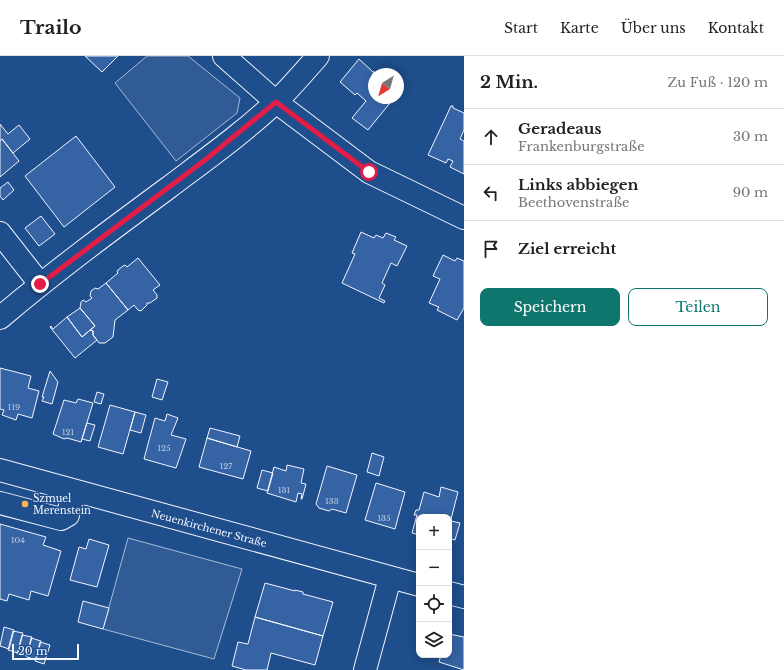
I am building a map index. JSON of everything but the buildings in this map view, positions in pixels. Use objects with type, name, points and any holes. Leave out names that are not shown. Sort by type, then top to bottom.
[{"type":"street","points":[[224,56],[276,102],[369,172],[464,218]]},
{"type":"street","points":[[0,318],[40,284],[205,160],[276,102],[318,56]]},
{"type":"street","points":[[0,233],[40,284]]},
{"type":"street","name":"Neuenkirchener Straße","points":[[0,470],[416,585]]},
{"type":"street","points":[[0,504],[61,520],[68,515],[73,490]]},
{"type":"street","points":[[365,670],[390,578]]},
{"type":"street","points":[[452,594],[464,597]]},
{"type":"shaded area","points":[[147,56],[188,56],[240,98],[237,113],[176,161],[115,83]]},
{"type":"shaded area","points":[[128,538],[242,569],[214,659],[103,629]]},
{"type":"place","name":"Szmuel Merenstein","points":[[25,504]]},
{"type":"route","points":[[40,284],[205,160],[276,102],[369,172]]}]
